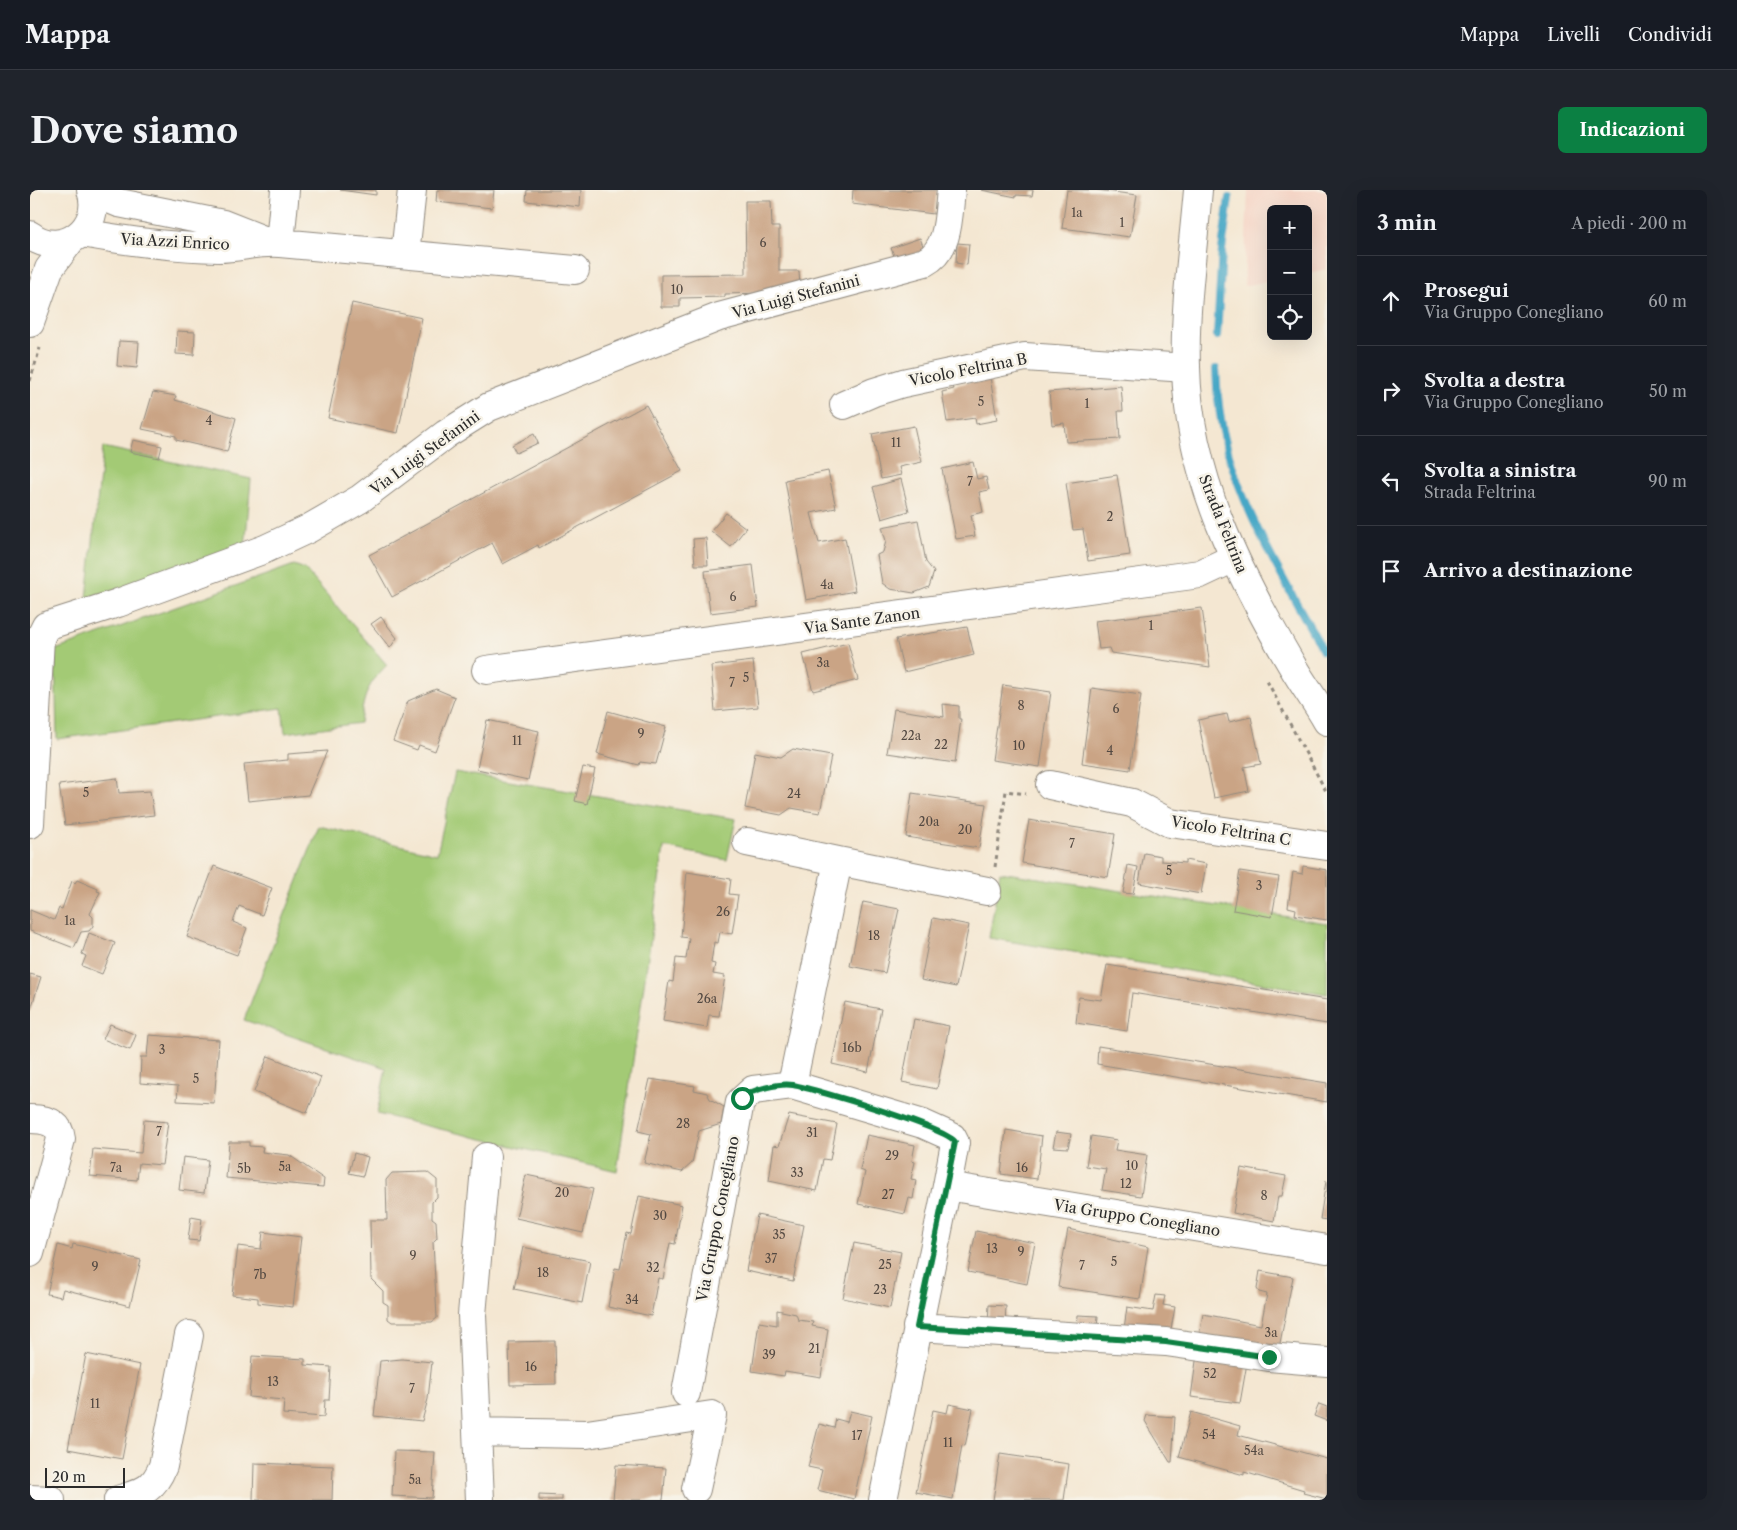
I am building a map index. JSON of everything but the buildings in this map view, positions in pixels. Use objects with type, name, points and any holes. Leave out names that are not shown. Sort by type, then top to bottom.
[{"type":"street","points":[[274,242],[286,190]]},
{"type":"street","points":[[405,254],[412,190]]},
{"type":"street","name":"Via Luigi Stefanini","points":[[30,824],[40,638],[46,626],[137,596],[264,549],[308,529],[360,499],[446,434],[490,407],[719,317],[925,262],[932,258],[942,245],[951,190]]},
{"type":"street","name":"Strada Feltrina","points":[[1198,190],[1186,368],[1190,416],[1201,471],[1213,508],[1234,558],[1294,668],[1327,722]]},
{"type":"street","points":[[30,323],[49,269],[93,214],[91,191]]},
{"type":"street","name":"Via Azzi Enrico","points":[[91,191],[119,203],[222,224],[274,242]]},
{"type":"street","name":"Via Azzi Enrico","points":[[30,235],[46,243],[76,237],[220,248],[274,242],[575,270]]},
{"type":"street","name":"Vicolo Feltrina B","points":[[844,405],[874,392],[903,383],[1025,357],[1186,368]]},
{"type":"street","name":"Via Sante Zanon","points":[[486,670],[1200,574],[1234,558]]},
{"type":"street","name":"Strada Feltrina","points":[[1294,668],[1327,696]]},
{"type":"street","name":"Vicolo Feltrina C","points":[[1050,785],[1132,804],[1170,823],[1327,846]]},
{"type":"street","points":[[746,842],[987,891]]},
{"type":"street","points":[[792,1085],[838,861]]},
{"type":"street","name":"Via Gruppo Conegliano","points":[[686,1393],[740,1102],[749,1092],[792,1085],[923,1124],[952,1137],[955,1142],[883,1500]]},
{"type":"street","points":[[30,1119],[46,1120],[54,1124],[60,1131],[61,1139],[30,1253]]},
{"type":"street","points":[[480,1500],[472,1315],[486,1157]]},
{"type":"street","name":"Via Gruppo Conegliano","points":[[946,1186],[1327,1249]]},
{"type":"street","points":[[917,1327],[1166,1342],[1269,1357],[1327,1362]]},
{"type":"street","points":[[118,1500],[146,1491],[157,1481],[163,1466],[189,1335]]},
{"type":"street","points":[[477,1432],[587,1434],[712,1416],[696,1489]]},
{"type":"street","points":[[30,1499],[51,1500]]},
{"type":"path","points":[[987,891],[995,868],[1006,792],[1049,796],[1050,785]]},
{"type":"shaded area","points":[[1248,190],[1327,190],[1327,269],[1312,272],[1312,205],[1267,205],[1267,281],[1244,286]]},
{"type":"green space","points":[[103,447],[251,479],[245,549],[86,607]]},
{"type":"green space","points":[[294,565],[305,569],[387,665],[368,691],[360,723],[285,733],[282,708],[57,739],[55,650]]},
{"type":"green space","points":[[455,772],[736,819],[727,860],[664,847],[617,1171],[377,1114],[386,1068],[244,1020],[319,826],[437,854]]},
{"type":"green space","points":[[1000,872],[1327,923],[1327,994],[989,938]]},
{"type":"waterway","points":[[1217,336],[1222,250],[1229,198]]},
{"type":"waterway","points":[[1216,369],[1219,409],[1235,475],[1256,527],[1323,651]]},
{"type":"route","points":[[742,1098],[753,1090],[792,1085],[923,1124],[952,1137],[955,1142],[917,1327],[1166,1342],[1269,1357]]}]
